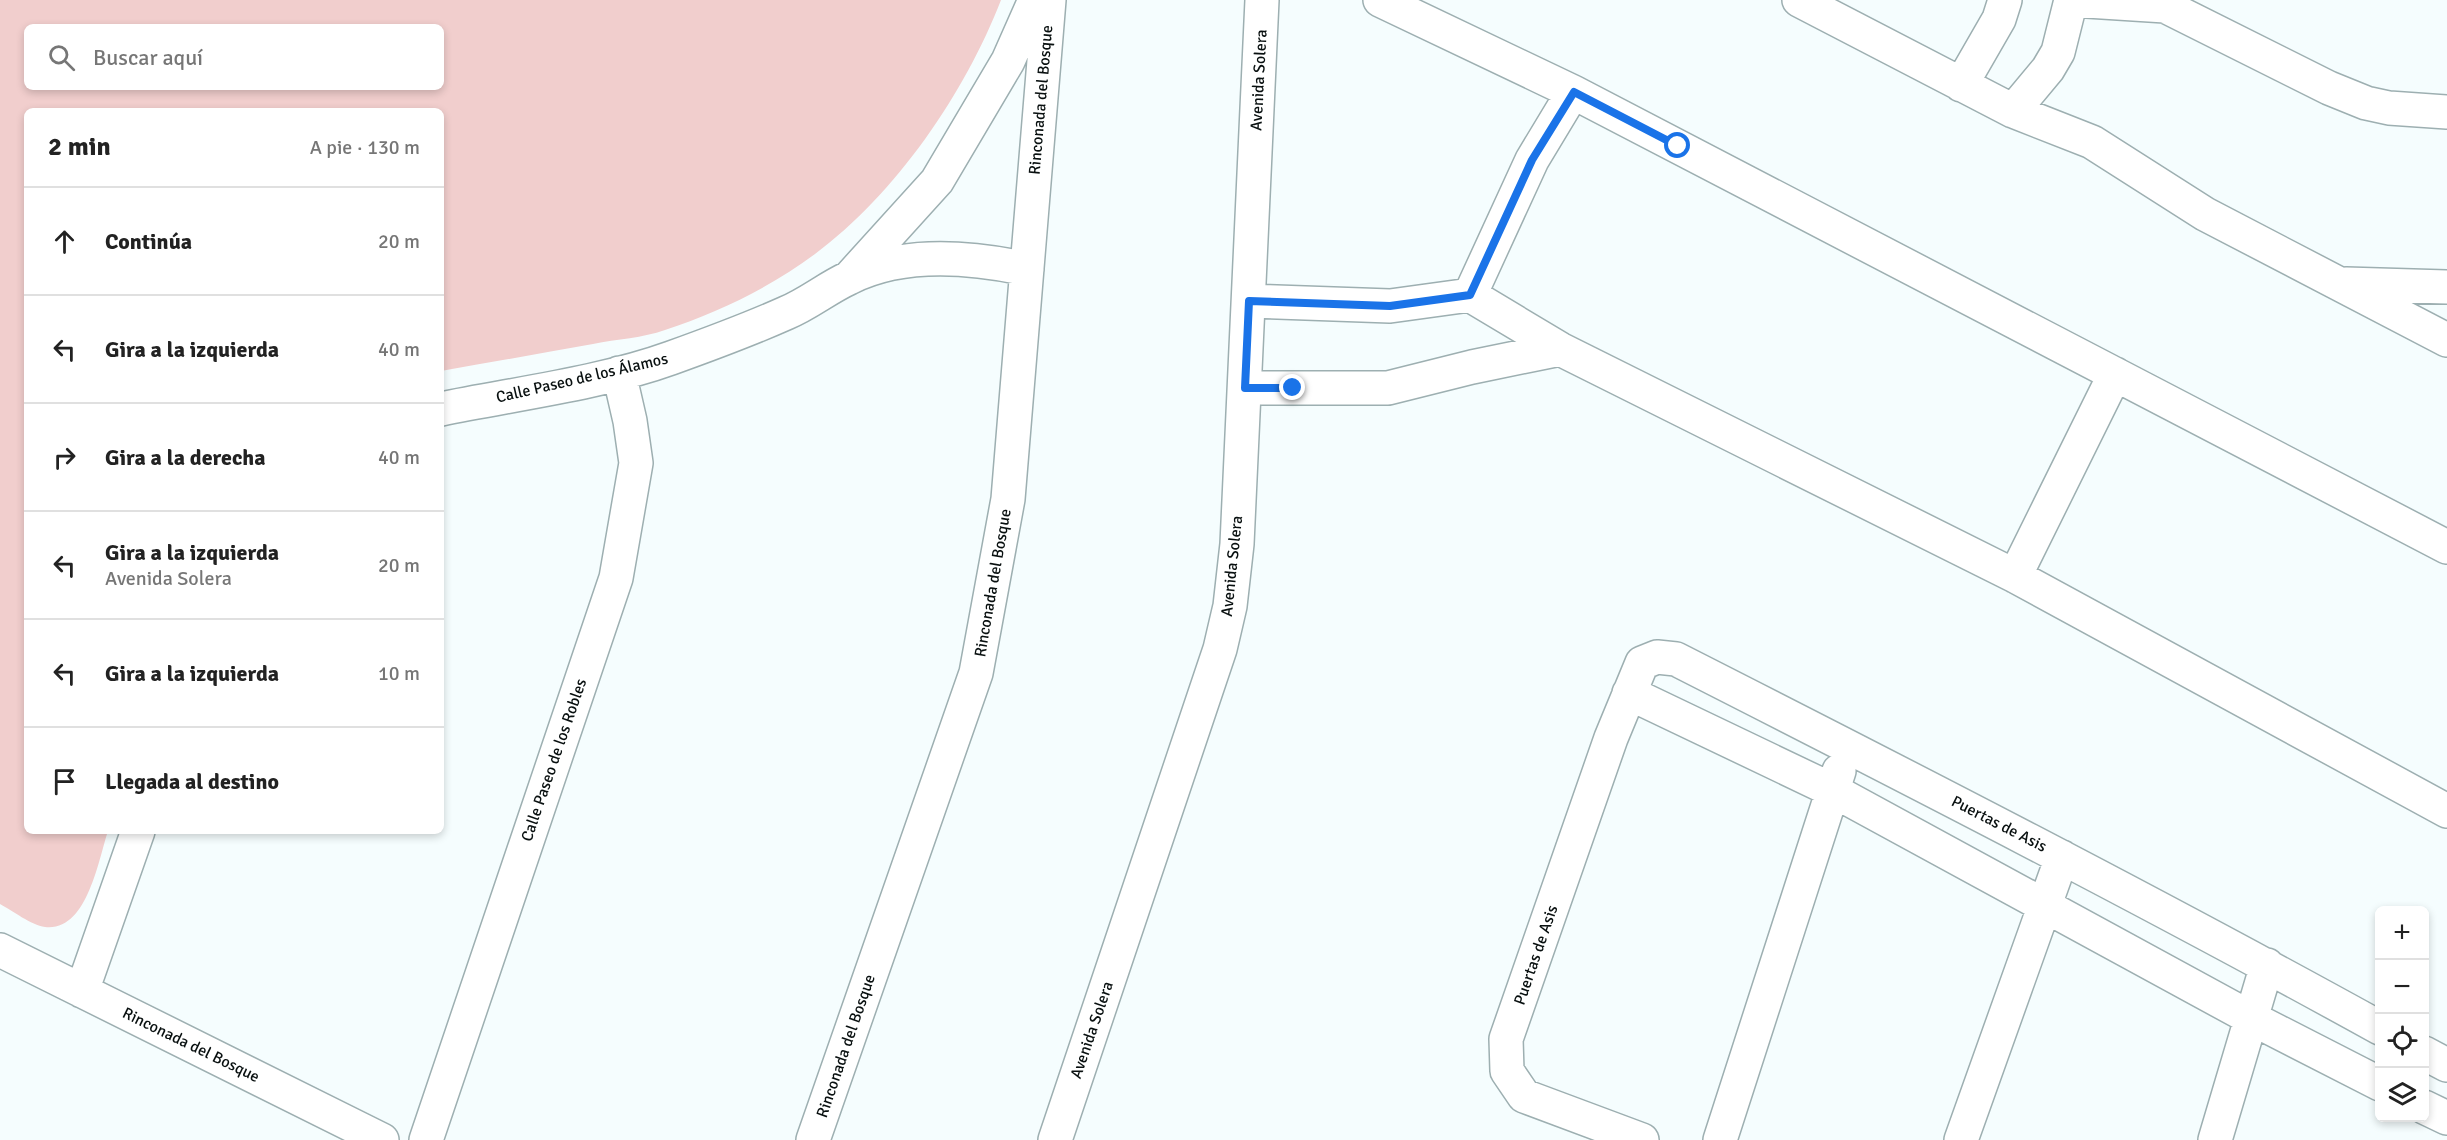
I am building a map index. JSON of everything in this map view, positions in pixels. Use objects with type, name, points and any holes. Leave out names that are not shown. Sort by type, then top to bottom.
[{"type":"street","name":"Calle Paseo de los Álamos","points":[[850,277],[937,181],[1008,61],[1035,0]]},
{"type":"street","name":"Rinconada del Bosque","points":[[813,1140],[976,673],[1008,499],[1049,0]]},
{"type":"street","name":"Avenida Solera","points":[[1055,1140],[1220,649],[1230,606],[1237,544],[1262,0]]},
{"type":"street","points":[[1380,0],[1574,92],[2447,547]]},
{"type":"street","points":[[1799,0],[2013,111],[2092,142],[2205,214],[2447,340]]},
{"type":"street","points":[[1961,85],[1999,19],[2005,0]]},
{"type":"street","points":[[2013,111],[2048,69],[2058,52],[2071,0],[2165,6],[2329,88],[2366,103],[2447,112]]},
{"type":"street","points":[[1470,295],[1532,160],[1574,92]]},
{"type":"street","name":"Calle Paseo de los Álamos","points":[[444,408],[619,373],[669,359],[788,313],[850,277],[919,260],[988,261],[1027,269]]},
{"type":"street","points":[[2338,283],[2447,287]]},
{"type":"street","points":[[1249,301],[1390,306],[1470,295],[1560,349],[2015,576],[2447,811]]},
{"type":"street","points":[[1245,388],[1388,388],[1472,367],[1560,349]]},
{"type":"street","name":"Calle Paseo de los Robles","points":[[426,1140],[616,578],[636,463],[630,421],[619,373]]},
{"type":"street","points":[[2015,576],[2115,374]]},
{"type":"street","name":"Puertas de Asis","points":[[1642,1140],[1524,1096],[1507,1071],[1506,1039],[1611,738],[1642,663],[1657,657],[1676,659],[1847,746],[2267,965],[2375,1026]]},
{"type":"street","points":[[1629,693],[1832,790],[2251,1018],[2375,1082]]},
{"type":"street","points":[[1720,1140],[1847,746]]},
{"type":"street","points":[[82,991],[137,834]]},
{"type":"street","name":"Puertas de Asis","points":[[1961,1140],[2062,857]]},
{"type":"street","name":"Rinconada del Bosque","points":[[0,950],[382,1140]]},
{"type":"street","points":[[2215,1140],[2267,965]]},
{"type":"street","points":[[2429,1056],[2447,1065]]},
{"type":"street","points":[[2429,1110],[2447,1119]]},
{"type":"shaded area","points":[[0,0],[1001,0],[986,35],[948,105],[900,172],[845,230],[798,266],[724,307],[657,333],[444,370],[444,108],[24,108],[24,834],[107,834],[95,876],[81,907],[71,918],[59,926],[45,927],[28,921],[0,904]]},
{"type":"route","points":[[1293,388],[1245,388],[1249,301],[1390,306],[1470,295],[1532,160],[1574,92],[1678,146]]}]
